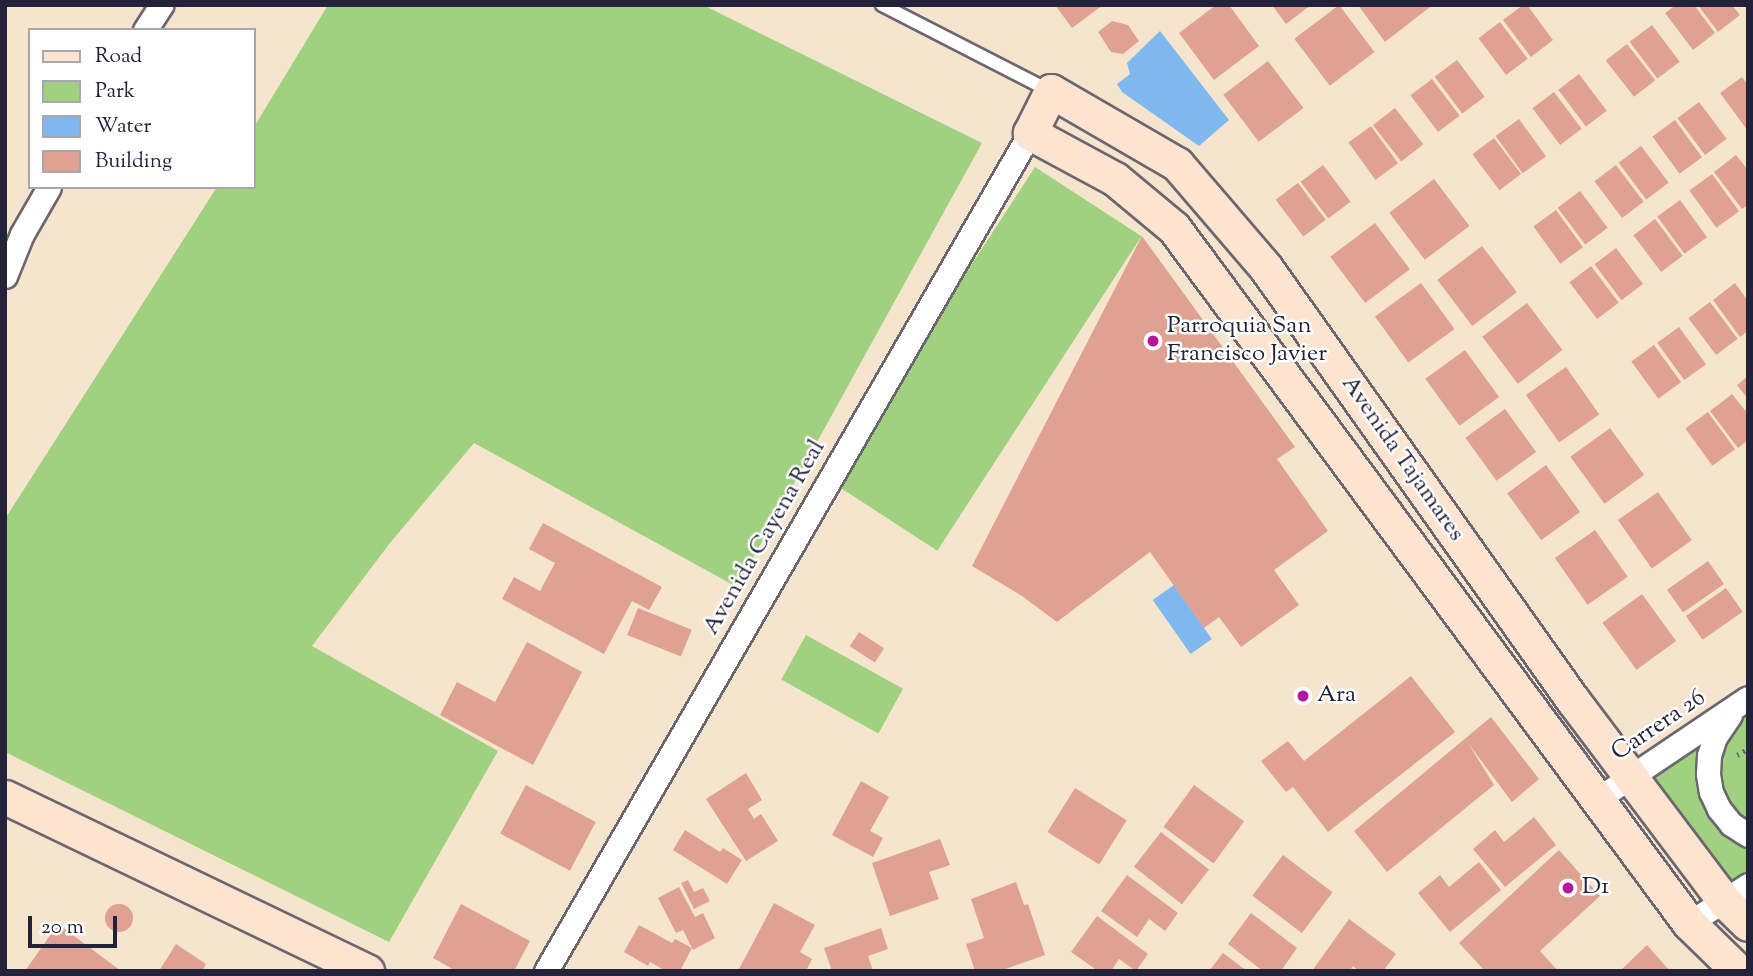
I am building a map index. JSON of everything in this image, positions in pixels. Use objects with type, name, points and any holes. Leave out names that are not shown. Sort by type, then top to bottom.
[{"type":"street","points":[[146,28],[161,5]]},
{"type":"street","points":[[1030,133],[1051,92]]},
{"type":"street","name":"Avenida Tajamares","points":[[1051,92],[1177,164],[1266,268],[1572,699],[1633,776],[1736,893],[1748,924]]},
{"type":"street","name":"Avenida Tajamares","points":[[1030,133],[1115,179],[1174,228],[1599,798],[1689,923],[1738,971]]},
{"type":"street","name":"Avenida Cayena Real","points":[[546,971],[1030,133]]},
{"type":"street","points":[[5,276],[22,234],[48,189]]},
{"type":"street","points":[[1743,701],[1715,737],[1709,755],[1708,774],[1711,792],[1719,809],[1731,824],[1748,835]]},
{"type":"street","name":"Carrera 26","points":[[1599,798],[1743,701]]},
{"type":"street","points":[[5,797],[367,971]]},
{"type":"street","points":[[1689,923],[1736,893]]},
{"type":"lane","name":"Avenida Tajamares","points":[[882,5],[1051,92]]},
{"type":"green space","points":[[328,5],[703,5],[982,143],[737,587],[474,443],[390,543],[312,646],[498,751],[389,942],[5,752],[5,519],[216,189],[256,189],[256,124]]},
{"type":"green space","points":[[1035,167],[1142,236],[937,551],[831,482]]},
{"type":"green space","points":[[806,635],[903,689],[878,733],[781,680]]},
{"type":"green space","points":[[1748,710],[1748,876],[1733,886],[1648,776]]},
{"type":"water","points":[[1160,31],[1229,120],[1199,146],[1122,92],[1117,84],[1130,74],[1127,63]]},
{"type":"water","points":[[1174,585],[1212,639],[1191,654],[1153,600]]},
{"type":"building","points":[[1055,5],[1103,5],[1072,28]]},
{"type":"building","points":[[1216,5],[1229,5],[1259,46],[1214,80],[1179,33]]},
{"type":"building","points":[[1272,5],[1311,5],[1286,24]]},
{"type":"building","points":[[1339,5],[1375,52],[1330,86],[1294,39]]},
{"type":"building","points":[[1358,5],[1428,5],[1430,7],[1385,42]]},
{"type":"building","points":[[1523,5],[1527,5],[1553,40],[1531,57],[1503,20]]},
{"type":"building","points":[[1676,5],[1694,5],[1715,33],[1693,50],[1665,13]]},
{"type":"building","points":[[1698,5],[1732,5],[1740,15],[1718,32]]},
{"type":"building","points":[[1112,21],[1128,25],[1139,41],[1123,54],[1111,52],[1098,32]]},
{"type":"building","points":[[1500,22],[1528,59],[1506,75],[1478,38]]},
{"type":"building","points":[[1652,25],[1680,62],[1657,79],[1630,42]]},
{"type":"building","points":[[1627,44],[1655,80],[1634,97],[1606,61]]},
{"type":"building","points":[[1457,60],[1485,97],[1462,114],[1435,77]]},
{"type":"building","points":[[1268,61],[1304,108],[1259,142],[1223,95]]},
{"type":"building","points":[[1579,74],[1607,111],[1586,126],[1558,90]]},
{"type":"building","points":[[1742,77],[1748,85],[1748,131],[1720,93]]},
{"type":"building","points":[[1432,79],[1460,116],[1438,132],[1410,95]]},
{"type":"building","points":[[1554,92],[1582,129],[1560,145],[1532,108]]},
{"type":"building","points":[[1699,102],[1727,139],[1705,155],[1677,118]]},
{"type":"building","points":[[1395,108],[1423,144],[1401,161],[1373,125]]},
{"type":"building","points":[[1519,119],[1546,156],[1523,173],[1496,136]]},
{"type":"building","points":[[1675,120],[1702,157],[1679,174],[1652,136]]},
{"type":"building","points":[[1371,126],[1398,163],[1375,180],[1348,142]]},
{"type":"building","points":[[1494,138],[1521,174],[1500,190],[1472,154]]},
{"type":"building","points":[[1641,146],[1669,183],[1646,200],[1619,163]]},
{"type":"building","points":[[1736,155],[1748,170],[1748,205],[1742,209],[1714,172]]},
{"type":"building","points":[[1323,165],[1351,202],[1328,219],[1301,182]]},
{"type":"building","points":[[1616,165],[1644,202],[1622,218],[1594,181]]},
{"type":"building","points":[[1712,174],[1739,211],[1716,228],[1689,190]]},
{"type":"building","points":[[1434,179],[1470,226],[1425,260],[1389,213]]},
{"type":"building","points":[[1298,183],[1326,220],[1303,237],[1276,200]]},
{"type":"building","points":[[1580,191],[1608,228],[1585,245],[1558,208]]},
{"type":"building","points":[[1680,200],[1707,237],[1684,254],[1657,216]]},
{"type":"building","points":[[1556,210],[1583,247],[1560,264],[1533,226]]},
{"type":"building","points":[[1655,219],[1683,256],[1661,272],[1633,235]]},
{"type":"building","points":[[1375,223],[1410,269],[1365,303],[1330,257]]},
{"type":"building","name":"Parroquia San Francisco Javier","points":[[1142,236],[1295,447],[1277,459],[1328,531],[1274,570],[1299,605],[1241,647],[1219,617],[1204,628],[1150,552],[1057,622],[1022,596],[972,566]]},
{"type":"building","points":[[1482,246],[1517,292],[1472,326],[1437,280]]},
{"type":"building","points":[[1616,248],[1643,284],[1622,300],[1594,264]]},
{"type":"building","points":[[1591,266],[1619,303],[1597,319],[1569,282]]},
{"type":"building","points":[[1421,283],[1455,329],[1408,363],[1375,317]]},
{"type":"building","points":[[1735,283],[1748,301],[1748,331],[1740,337],[1713,300]]},
{"type":"building","points":[[1710,302],[1738,339],[1716,355],[1688,318]]},
{"type":"building","points":[[1527,303],[1563,350],[1518,384],[1482,337]]},
{"type":"building","points":[[1679,327],[1706,364],[1684,380],[1657,343]]},
{"type":"building","points":[[1654,345],[1681,382],[1658,399],[1631,361]]},
{"type":"building","points":[[1465,350],[1499,397],[1459,426],[1425,379]]},
{"type":"building","points":[[1566,367],[1599,415],[1559,443],[1526,395]]},
{"type":"building","points":[[1748,376],[1748,399],[1737,385]]},
{"type":"building","points":[[1732,394],[1748,414],[1748,440],[1738,448],[1710,411]]},
{"type":"building","points":[[1505,409],[1536,452],[1497,481],[1465,438]]},
{"type":"building","points":[[1708,412],[1735,449],[1712,466],[1685,428]]},
{"type":"building","points":[[1610,428],[1644,475],[1604,504],[1570,457]]},
{"type":"building","points":[[1546,465],[1580,512],[1541,540],[1507,493]]},
{"type":"building","points":[[1658,492],[1692,540],[1652,568],[1618,520]]},
{"type":"building","points":[[543,523],[662,587],[649,610],[632,601],[604,654],[502,599],[514,577],[540,591],[555,563],[529,549]]},
{"type":"building","points":[[1595,530],[1628,577],[1588,605],[1555,558]]},
{"type":"building","points":[[1708,561],[1724,584],[1683,613],[1667,590]]},
{"type":"building","points":[[1726,588],[1743,612],[1702,640],[1686,616]]},
{"type":"building","points":[[1642,594],[1676,641],[1636,670],[1602,623]]},
{"type":"building","points":[[638,608],[692,630],[681,657],[627,635]]},
{"type":"building","points":[[859,632],[884,648],[875,663],[850,646]]},
{"type":"building","points":[[527,642],[582,672],[533,765],[440,715],[457,682],[495,702]]},
{"type":"building","points":[[1411,676],[1455,732],[1328,832],[1293,787],[1286,792],[1261,761],[1288,741],[1304,761]]},
{"type":"building","points":[[1491,717],[1539,779],[1512,802],[1468,743],[1494,785],[1387,872],[1354,831]]},
{"type":"building","points":[[746,773],[762,800],[748,809],[754,819],[761,814],[778,841],[746,861],[706,799]]},
{"type":"building","points":[[861,781],[889,797],[870,831],[883,838],[873,857],[832,835]]},
{"type":"building","points":[[526,785],[596,822],[570,871],[500,834]]},
{"type":"building","points":[[1194,785],[1244,821],[1214,864],[1163,827]]},
{"type":"building","points":[[1075,788],[1127,820],[1099,864],[1047,832]]},
{"type":"building","points":[[1534,817],[1556,845],[1505,887],[1473,849],[1495,830],[1504,842]]},
{"type":"building","points":[[685,830],[720,852],[723,848],[742,860],[727,884],[673,850]]},
{"type":"building","points":[[1161,832],[1209,870],[1182,904],[1134,867]]},
{"type":"building","points":[[940,839],[950,865],[929,872],[939,899],[890,916],[872,863]]},
{"type":"building","points":[[1559,850],[1600,896],[1540,951],[1558,971],[1485,971],[1459,943]]},
{"type":"building","points":[[1283,855],[1333,892],[1302,933],[1252,896]]},
{"type":"building","points":[[1479,862],[1501,890],[1450,932],[1418,893],[1440,875],[1449,887]]},
{"type":"building","points":[[1127,875],[1178,913],[1165,931],[1149,919],[1137,937],[1101,911]]},
{"type":"building","points":[[688,880],[694,892],[703,888],[710,901],[694,909],[681,883]]},
{"type":"building","points":[[1016,882],[1024,905],[1028,904],[1045,955],[1000,971],[975,971],[966,944],[984,938],[971,899]]},
{"type":"building","points":[[679,887],[695,917],[703,913],[715,938],[693,950],[683,930],[676,933],[658,898]]},
{"type":"building","points":[[774,903],[815,925],[800,952],[812,959],[806,971],[738,971]]},
{"type":"building","points":[[119,904],[129,908],[133,918],[129,928],[119,932],[109,928],[105,918],[109,908]]},
{"type":"building","points":[[461,904],[530,941],[514,971],[456,971],[433,958]]},
{"type":"building","points":[[1251,913],[1297,948],[1281,971],[1263,971],[1228,944]]},
{"type":"building","points":[[1097,916],[1148,954],[1136,971],[1119,959],[1111,971],[1098,971],[1071,952]]},
{"type":"building","points":[[1349,919],[1396,954],[1383,971],[1359,971],[1353,966],[1350,971],[1312,971]]},
{"type":"building","points":[[58,924],[121,971],[25,971]]},
{"type":"building","points":[[639,925],[672,943],[675,939],[692,948],[680,971],[666,971],[650,962],[648,966],[624,952]]},
{"type":"building","points":[[881,928],[888,949],[868,956],[873,971],[832,971],[824,948]]},
{"type":"building","points":[[176,944],[206,964],[202,971],[159,971]]},
{"type":"building","points":[[1647,945],[1670,971],[1620,971]]},
{"type":"building","points":[[1223,953],[1247,971],[1209,971]]},
{"type":"place","name":"Parroquia San Francisco Javier","points":[[1153,341]]},
{"type":"place","name":"Ara","points":[[1303,696]]},
{"type":"place","name":"D1","points":[[1568,888]]}]
